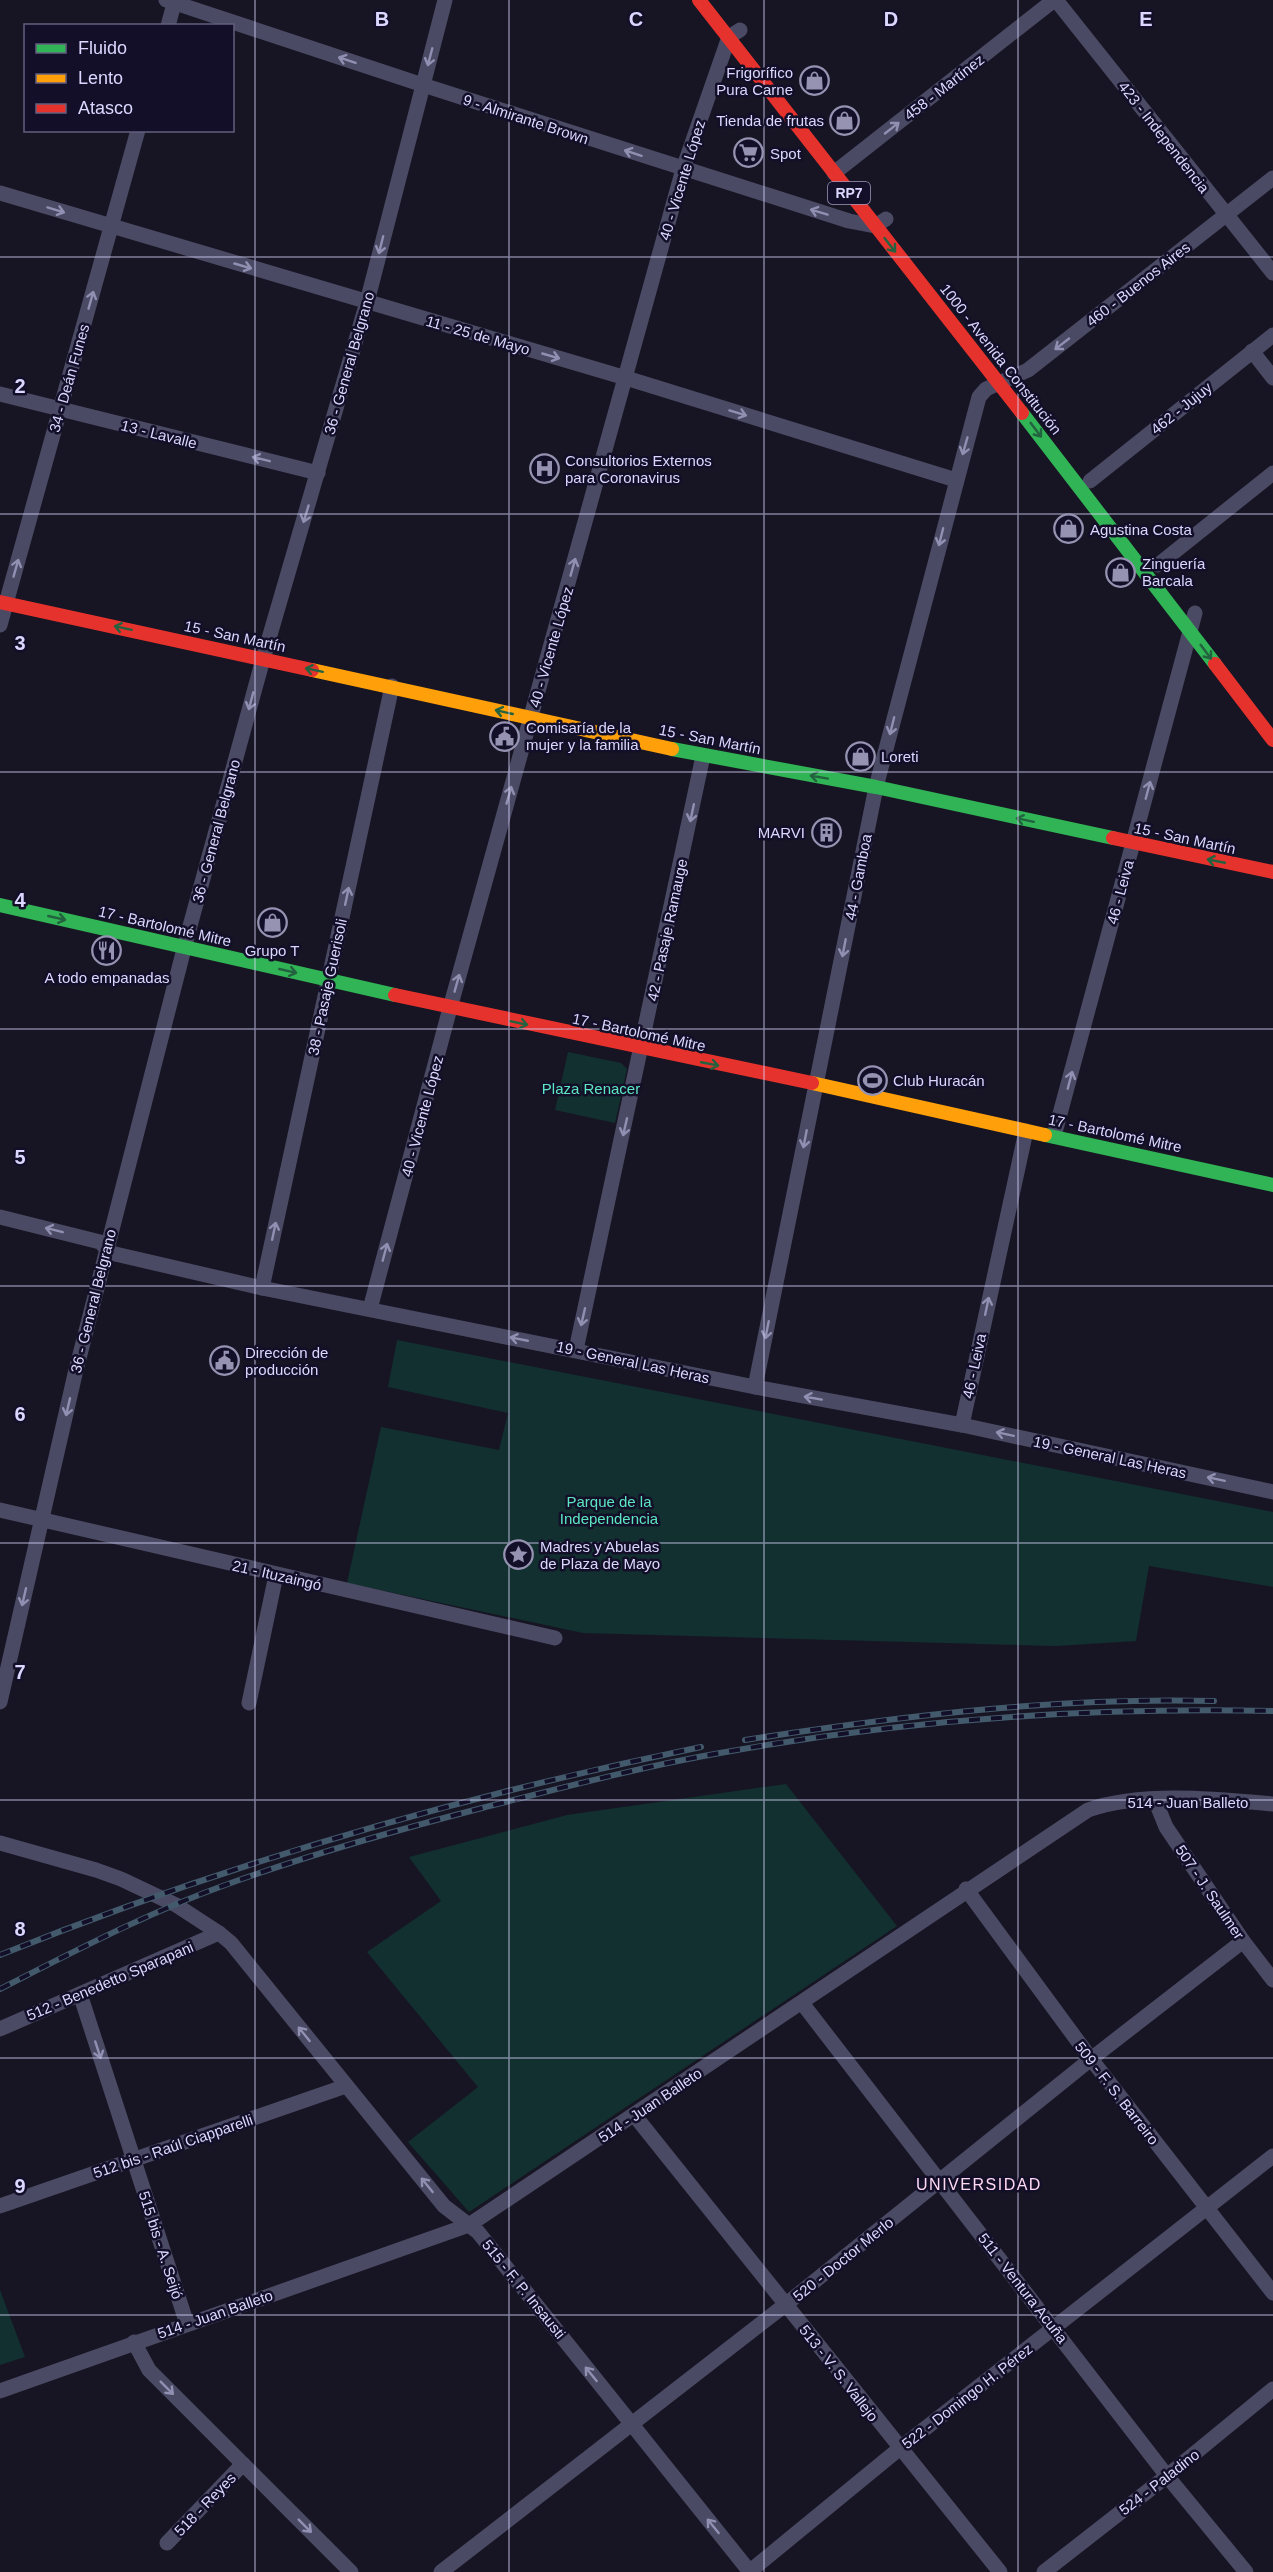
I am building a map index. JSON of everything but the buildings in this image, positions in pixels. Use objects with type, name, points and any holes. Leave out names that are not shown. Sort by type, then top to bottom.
[{"type":"street","name":"36 - General Belgrano","points":[[0,1702],[106,1248],[263,658],[367,302],[445,0]]},
{"type":"street","name":"1000 - Avenida Constitución","points":[[699,0],[735,34]]},
{"type":"street","name":"1000 - Avenida Constitución","points":[[716,0],[735,34],[881,222],[1007,382],[1131,531]]},
{"type":"street","name":"458 - Martínez","points":[[840,169],[1055,0]]},
{"type":"street","name":"423 - Independencia","points":[[1055,0],[1225,216],[1273,273]]},
{"type":"street","name":"9 - Almirante Brown","points":[[172,1],[423,86],[849,221],[881,222]]},
{"type":"street","points":[[168,24],[172,1]]},
{"type":"street","name":"40 - Vicente López","points":[[370,1309],[450,1008],[627,378],[683,169],[735,34]]},
{"type":"street","name":"34 - Deán Funes","points":[[0,625],[3,602],[61,409],[137,132]]},
{"type":"street","name":"460 - Buenos Aires","points":[[1007,382],[1028,370],[1273,178]]},
{"type":"street","name":"11 - 25 de Mayo","points":[[0,193],[627,378],[956,480]]},
{"type":"street","name":"462 - Jujuy","points":[[1090,481],[1273,335]]},
{"type":"street","points":[[1252,351],[1273,378]]},
{"type":"street","name":"1000 - Avenida Constitución","points":[[1007,382],[1273,741]]},
{"type":"street","name":"44 - Gamboa","points":[[755,1388],[876,788],[979,397],[986,389],[1007,382]]},
{"type":"street","name":"13 - Lavalle","points":[[0,394],[318,473]]},
{"type":"street","points":[[1158,565],[1273,473]]},
{"type":"street","name":"15 - San Martín","points":[[3,602],[704,756],[876,788],[1273,872]]},
{"type":"street","points":[[1192,609],[1273,718]]},
{"type":"street","name":"46 - Leiva","points":[[1054,1136],[1190,632],[1192,609]]},
{"type":"street","name":"38 - Pasaje Guerisoli","points":[[262,1288],[392,686]]},
{"type":"street","name":"42 - Pasaje Ramauge","points":[[576,1350],[704,756]]},
{"type":"street","name":"17 - Bartolomé Mitre","points":[[0,905],[450,1008],[642,1050],[816,1084],[1273,1185]]},
{"type":"street","name":"46 - Leiva","points":[[962,1425],[1026,1131]]},
{"type":"street","name":"19 - General Las Heras","points":[[0,1217],[100,1242],[111,1253],[262,1288],[755,1388],[962,1425],[1273,1492]]},
{"type":"street","name":"21 - Ituzaingó","points":[[0,1510],[555,1638]]},
{"type":"street","points":[[249,1702],[276,1575]]},
{"type":"street","name":"514 - Juan Balleto","points":[[0,2391],[469,2225],[635,2116],[966,1889],[1088,1810],[1115,1802],[1155,1800],[1273,1804]]},
{"type":"street","name":"507 - J. Saulmer","points":[[1155,1800],[1166,1827],[1243,1941],[1273,1980]]},
{"type":"street","name":"515 - F. P. Insausti","points":[[0,1843],[121,1879],[176,1905],[231,1943],[444,2206],[478,2232],[750,2572]]},
{"type":"street","name":"509 - F. S. Barreiro","points":[[966,1889],[1091,2059],[1273,2293]]},
{"type":"street","name":"512 - Benedetto Sparapani","points":[[0,2029],[219,1933]]},
{"type":"street","name":"520 - Doctor Merlo","points":[[441,2572],[785,2305],[1091,2059],[1243,1941]]},
{"type":"street","name":"515 bis - A. Seijó","points":[[80,1994],[188,2324]]},
{"type":"street","name":"511 - Ventura Acuña","points":[[802,2003],[1167,2476],[1246,2572]]},
{"type":"street","name":"512 bis - Raúl Ciapparelli","points":[[0,2206],[346,2085]]},
{"type":"street","name":"513 - V. S. Vallejo","points":[[635,2116],[999,2572]]},
{"type":"street","name":"522 - Domingo H. Pérez","points":[[750,2572],[899,2449],[1208,2210],[1273,2156]]},
{"type":"street","points":[[134,2342],[150,2370],[351,2572]]},
{"type":"street","name":"524 - Paladino","points":[[1044,2572],[1273,2389]]},
{"type":"street","name":"518 - Reyes","points":[[166,2543],[243,2464]]},
{"type":"green space","name":"Plaza Renacer","points":[[568,1052],[621,1063],[627,1069],[615,1123],[555,1110]]},
{"type":"green space","name":"Parque de la Independencia","points":[[397,1340],[1273,1512],[1273,1587],[1149,1566],[1136,1641],[1056,1646],[583,1633],[347,1583],[381,1427],[499,1450],[508,1413],[388,1387]]},
{"type":"green space","points":[[786,1784],[897,1926],[469,2212],[408,2142],[478,2087],[367,1952],[441,1901],[409,1857],[567,1815]]},
{"type":"green space","points":[[0,2290],[25,2357],[0,2365]]},
{"type":"railway","points":[[745,1740],[920,1716],[1037,1705],[1214,1701]]},
{"type":"railway","points":[[0,1989],[141,1920],[259,1873],[418,1825],[660,1765],[788,1742],[926,1724],[1134,1711],[1273,1711]]},
{"type":"railway","points":[[0,1955],[171,1891],[346,1835],[522,1787],[701,1747]]},
{"type":"traffic: fast","points":[[1022,413],[1215,664]]},
{"type":"traffic: fast","points":[[672,749],[876,787],[1113,838]]},
{"type":"traffic: fast","points":[[0,905],[395,995]]},
{"type":"traffic: fast","points":[[1045,1135],[1273,1185]]},
{"type":"traffic: slow","points":[[312,670],[672,749]]},
{"type":"traffic: slow","points":[[812,1083],[1045,1135]]},
{"type":"traffic: jam","points":[[699,0],[1022,413]]},
{"type":"traffic: jam","points":[[0,602],[312,670]]},
{"type":"traffic: jam","points":[[1215,664],[1273,740]]},
{"type":"traffic: jam","points":[[1113,838],[1273,872]]},
{"type":"traffic: jam","points":[[395,995],[812,1083]]},
{"type":"place","name":"Frigorífico Pura Carne","points":[[814,81]]},
{"type":"place","name":"Tienda de frutas","points":[[845,120]]},
{"type":"place","name":"Spot","points":[[749,153]]},
{"type":"place","name":"Consultorios Externos para Coronavirus","points":[[544,469]]},
{"type":"place","name":"Agustina Costa","points":[[1069,529]]},
{"type":"place","name":"Zinguería Barcala","points":[[1121,572]]},
{"type":"place","name":"Comisaría de la mujer y la familia","points":[[505,736]]},
{"type":"place","name":"Loreti","points":[[860,756]]},
{"type":"place","name":"MARVI","points":[[826,832]]},
{"type":"place","name":"Grupo T","points":[[272,923]]},
{"type":"place","name":"A todo empanadas","points":[[107,950]]},
{"type":"place","name":"Club Huracán","points":[[872,1080]]},
{"type":"place","name":"Dirección de producción","points":[[224,1361]]},
{"type":"place","name":"Madres y Abuelas de Plaza de Mayo","points":[[519,1555]]},
{"type":"district","name":"UNIVERSIDAD","points":[[979,2184]]}]
